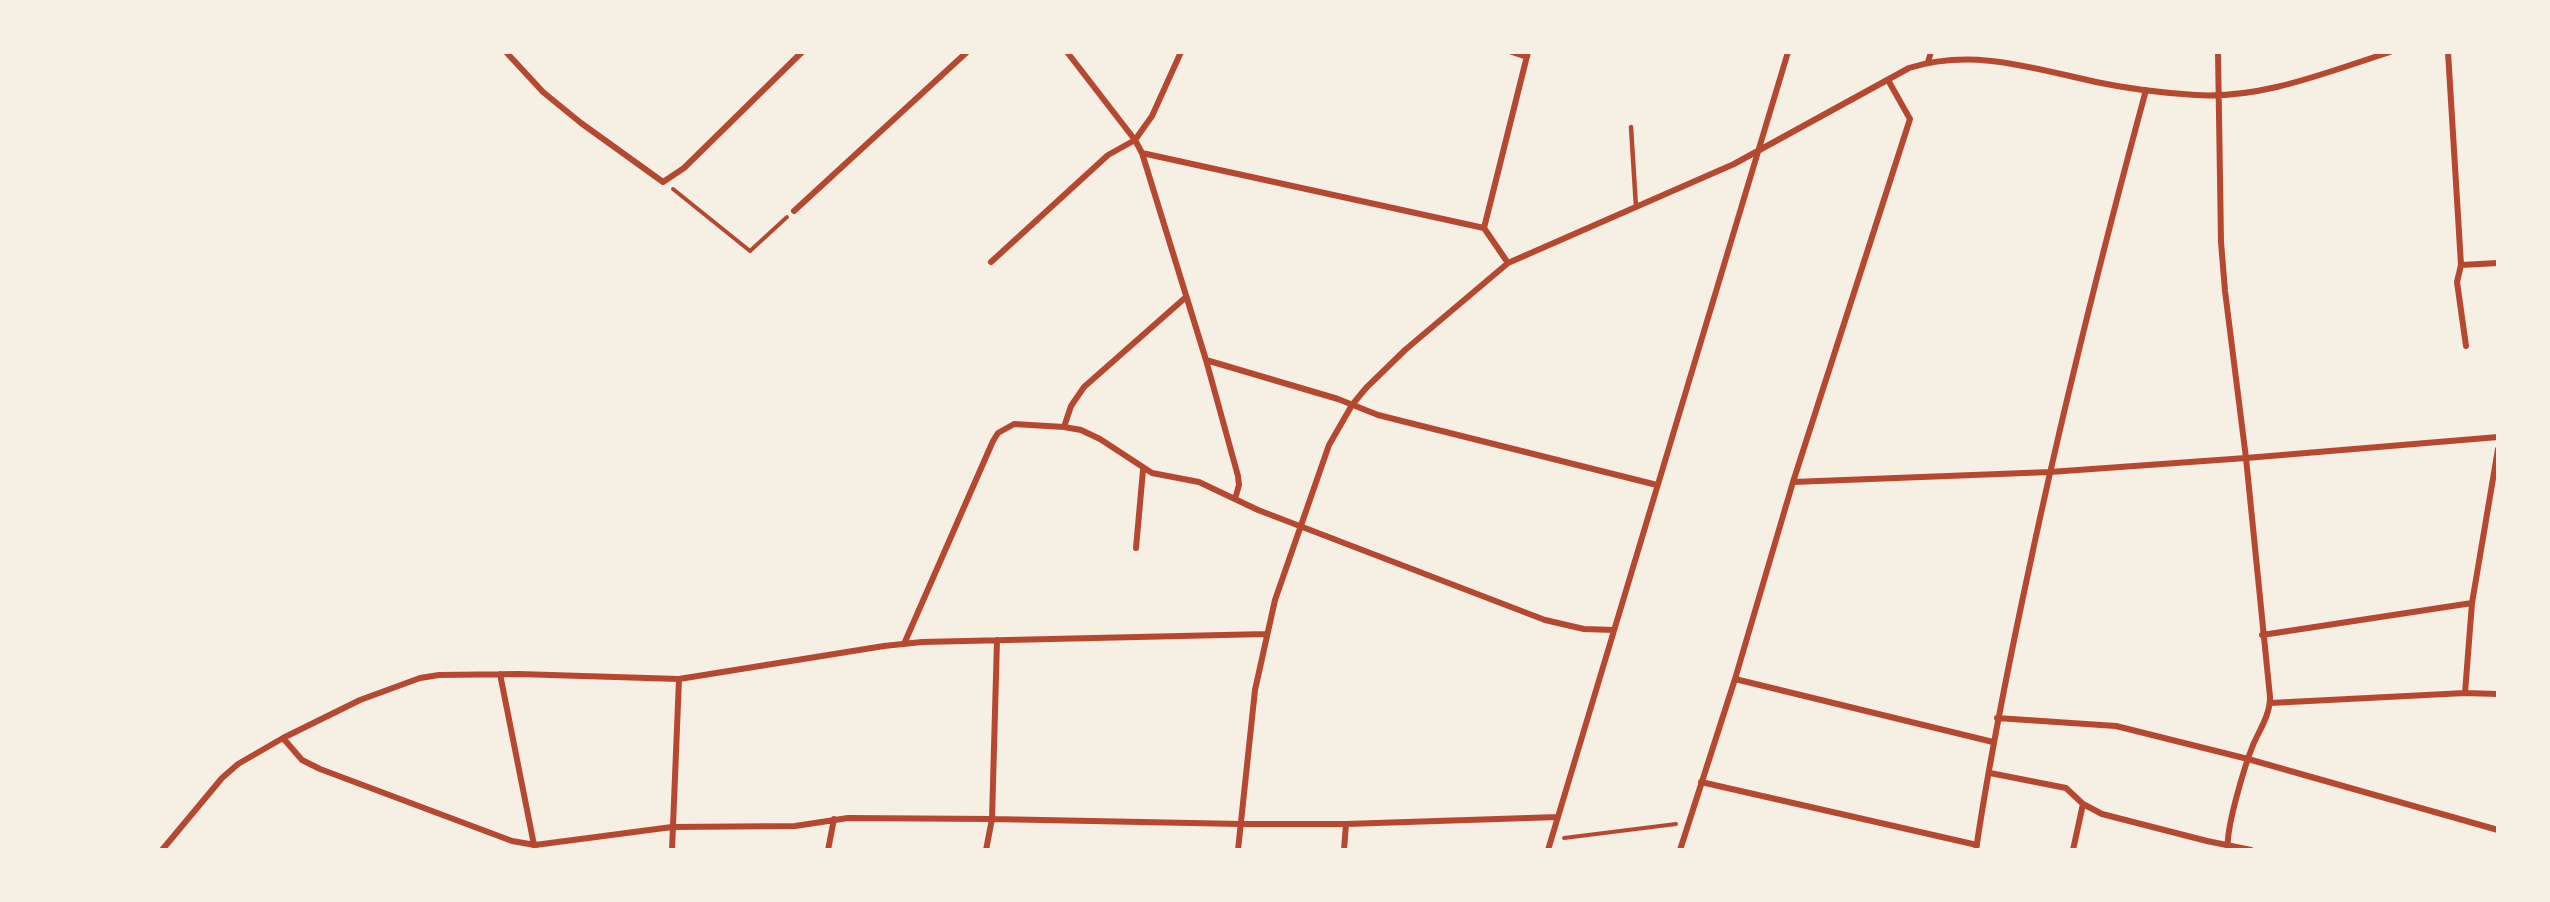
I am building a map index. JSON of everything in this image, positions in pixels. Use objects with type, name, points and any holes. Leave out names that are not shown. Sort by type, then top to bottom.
[{"type":"street","points":[[506,52],[543,92],[581,123],[663,182],[684,168],[802,52]]},
{"type":"street","points":[[794,211],[967,52]]},
{"type":"street","points":[[1067,52],[1135,140],[1142,153],[1206,360],[1238,476],[1239,485],[1235,499]]},
{"type":"street","points":[[991,262],[1108,155],[1135,140],[1152,116],[1181,52]]},
{"type":"street","points":[[1484,228],[1528,55],[1512,52]]},
{"type":"street","points":[[1548,849],[1788,52]]},
{"type":"street","points":[[1929,62],[1931,52]]},
{"type":"street","points":[[2218,52],[2217,95],[2225,291],[2246,458],[2270,703],[2248,759],[2228,847]]},
{"type":"street","points":[[1238,849],[1256,690],[1266,634],[1300,526],[1329,445],[1352,405],[1405,350],[1508,263],[1756,153],[1909,68],[1929,62],[1953,58],[1991,61],[2146,90],[2217,95],[2285,86],[2390,52]]},
{"type":"street","points":[[2448,52],[2460,265],[2457,282],[2466,346]]},
{"type":"street","points":[[1680,849],[1735,680],[1793,482],[1910,119],[1888,80]]},
{"type":"street","points":[[1701,782],[1976,847],[1990,773],[1997,718],[2050,472],[2100,261],[2146,90]]},
{"type":"street","points":[[1142,153],[1484,228],[1508,263]]},
{"type":"street","points":[[2460,265],[2498,263]]},
{"type":"street","points":[[1064,427],[1071,405],[1084,387],[1186,297]]},
{"type":"street","points":[[1206,360],[1352,405],[1378,416],[1657,485]]},
{"type":"street","points":[[904,644],[993,441],[1005,428],[1023,424],[1064,427],[1091,435],[1143,470],[1161,476],[1189,479],[1300,526],[1545,620],[1584,629],[1614,630]]},
{"type":"street","points":[[1793,482],[2050,472],[2498,437]]},
{"type":"street","points":[[2465,693],[2472,603],[2498,449]]},
{"type":"street","points":[[1136,548],[1143,470]]},
{"type":"street","points":[[2262,634],[2472,603]]},
{"type":"street","points":[[162,849],[228,772],[283,738],[360,700],[420,678],[439,675],[500,674],[679,679],[904,644],[1266,634]]},
{"type":"street","points":[[986,849],[992,819],[998,640]]},
{"type":"street","points":[[500,674],[535,847]]},
{"type":"street","points":[[672,849],[679,679]]},
{"type":"street","points":[[1735,680],[1993,742]]},
{"type":"street","points":[[2270,703],[2465,693],[2498,694]]},
{"type":"street","points":[[1997,718],[2109,724],[2248,759],[2498,830]]},
{"type":"street","points":[[283,738],[302,760],[320,769],[512,841],[535,847],[672,827],[795,826],[834,819],[992,819],[1241,825],[1558,817]]},
{"type":"street","points":[[1990,773],[2066,788],[2082,804],[2102,814],[2228,847],[2251,849]]},
{"type":"street","points":[[2073,849],[2082,804]]},
{"type":"street","points":[[828,849],[834,819]]},
{"type":"street","points":[[1344,849],[1346,824]]},
{"type":"lane","points":[[1631,127],[1636,207]]},
{"type":"path","points":[[663,182],[750,251],[794,211]]},
{"type":"path","points":[[1551,839],[1688,823]]}]
